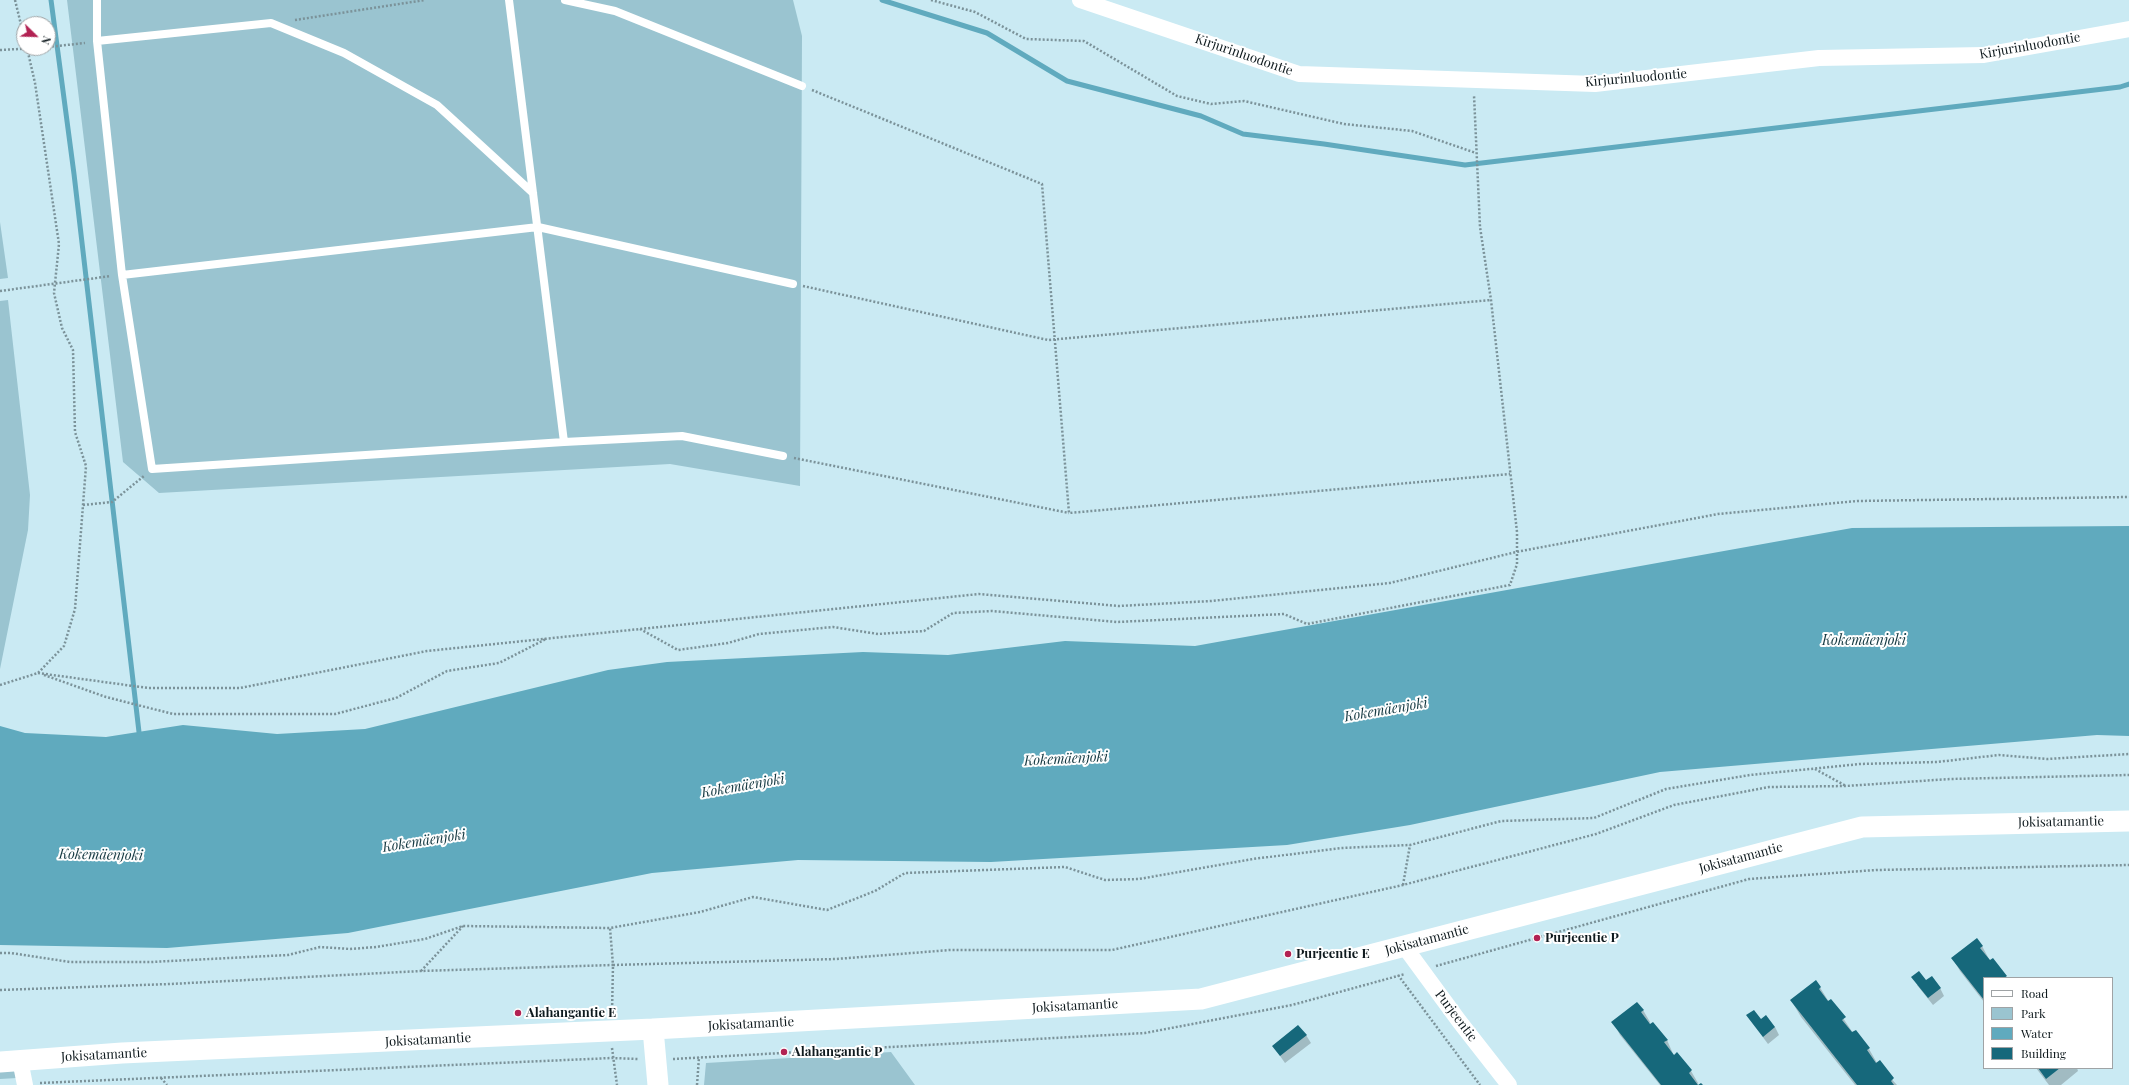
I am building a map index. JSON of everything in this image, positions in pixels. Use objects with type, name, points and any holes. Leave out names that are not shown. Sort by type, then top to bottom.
[{"type":"street","name":"Kirjurinluodontie","points":[[1080,0],[1299,74],[1595,84],[1819,58],[1984,56],[2129,28]]},
{"type":"street","name":"Jokisatamantie","points":[[0,1062],[130,1053],[654,1029],[1201,999],[1862,827],[2129,821]]},
{"type":"street","name":"Purjeentie","points":[[1404,946],[1508,1085]]},
{"type":"street","points":[[654,1029],[658,1085]]},
{"type":"street","points":[[20,1060],[25,1085]]},
{"type":"lane","points":[[97,0],[98,41],[122,274],[152,469],[564,442],[682,436],[784,456]]},
{"type":"lane","points":[[509,0],[564,442]]},
{"type":"lane","points":[[566,0],[615,11],[802,86]]},
{"type":"lane","points":[[98,41],[270,23],[344,53],[437,105],[533,193]]},
{"type":"lane","points":[[122,274],[538,227],[793,284]]},
{"type":"path","points":[[15,0],[19,16]]},
{"type":"path","points":[[270,23],[425,0]]},
{"type":"path","points":[[932,0],[975,12],[1026,39],[1084,41],[1177,96],[1211,104],[1244,101],[1344,124],[1412,131],[1476,153]]},
{"type":"path","points":[[56,46],[98,41]]},
{"type":"path","points":[[0,50],[16,49]]},
{"type":"path","points":[[29,56],[35,83],[59,244],[54,293],[62,328],[73,350],[75,432],[86,466],[75,609],[64,646],[38,673]]},
{"type":"path","points":[[640,628],[678,650],[728,643],[759,634],[833,627],[878,634],[924,631],[954,613],[992,611],[1117,622],[1284,614],[1307,624],[1510,584],[1517,564],[1517,532],[1491,300],[1480,228],[1473,80]]},
{"type":"path","points":[[802,86],[1042,184],[1069,513]]},
{"type":"path","points":[[0,291],[122,274]]},
{"type":"path","points":[[793,284],[1048,340],[1491,300]]},
{"type":"path","points":[[784,456],[1069,513],[1510,474]]},
{"type":"path","points":[[83,505],[112,502],[152,469]]},
{"type":"path","points":[[0,685],[38,673],[139,687],[240,688],[427,650],[979,594],[1119,606],[1211,601],[1390,583],[1516,552],[1718,514],[1857,501],[2129,497]]},
{"type":"path","points":[[38,673],[106,697],[173,714],[335,714],[396,698],[447,671],[499,663],[548,638]]},
{"type":"path","points":[[0,954],[11,953],[70,962],[151,962],[288,954],[320,947],[350,949],[376,947],[425,939],[463,926],[610,928],[700,912],[753,897],[827,910],[875,891],[905,873],[1065,867],[1105,880],[1139,879],[1253,859],[1334,849],[1410,845],[1501,821],[1594,818],[1666,789],[1750,774],[1860,764],[1937,762],[1999,755],[2047,759],[2129,754]]},
{"type":"path","points":[[1815,768],[1846,786]]},
{"type":"path","points":[[0,990],[170,984],[421,971],[836,959],[950,950],[1112,950],[1403,885],[1596,834],[1674,805],[1770,787],[1846,786],[1950,780],[2129,775]]},
{"type":"path","points":[[1403,885],[1410,845]]},
{"type":"path","points":[[421,971],[463,926]]},
{"type":"path","points":[[610,928],[613,965],[612,1031]]},
{"type":"path","points":[[1398,975],[1480,1085]]},
{"type":"path","points":[[697,1085],[699,1057]]},
{"type":"path","points":[[612,1058],[617,1085]]},
{"type":"path","points":[[161,1078],[167,1085]]},
{"type":"green space","points":[[67,0],[793,0],[802,36],[800,486],[670,464],[159,493],[123,462]]},
{"type":"green space","points":[[0,222],[8,278],[0,279]]},
{"type":"green space","points":[[8,300],[30,495],[28,530],[0,669],[0,301]]},
{"type":"green space","points":[[891,1052],[915,1085],[704,1085],[706,1063]]},
{"type":"green space","points":[[13,1067],[17,1078],[0,1079],[0,1068]]},
{"type":"water","name":"Kokemäenjoki","points":[[2129,526],[2129,736],[2097,735],[1660,772],[1410,825],[1287,845],[991,862],[798,860],[652,873],[348,933],[167,948],[0,945],[0,726],[25,733],[106,737],[183,725],[277,734],[365,729],[608,670],[667,662],[863,652],[948,655],[1065,641],[1195,646],[1852,528]]},
{"type":"building","points":[[1977,938],[1983,946],[1980,948],[1990,960],[1993,958],[2007,976],[1983,977],[1983,999],[1951,958]]},
{"type":"building","points":[[1919,971],[1926,980],[1932,976],[1941,988],[1928,998],[1911,977]]},
{"type":"building","points":[[1816,980],[1821,987],[1819,989],[1828,1001],[1831,999],[1846,1017],[1842,1020],[1852,1032],[1856,1030],[1870,1048],[1867,1050],[1876,1063],[1880,1060],[1894,1078],[1891,1081],[1894,1085],[1857,1085],[1790,1000]]},
{"type":"building","points":[[1637,1002],[1644,1010],[1641,1012],[1650,1024],[1653,1022],[1668,1040],[1664,1042],[1674,1055],[1677,1052],[1692,1070],[1689,1073],[1698,1085],[1661,1085],[1611,1022]]},
{"type":"building","points":[[1754,1010],[1761,1019],[1766,1015],[1775,1027],[1763,1037],[1746,1015]]},
{"type":"building","points":[[1298,1025],[1307,1035],[1280,1056],[1272,1046]]},
{"type":"building","points":[[2039,1069],[2059,1069],[2046,1079]]},
{"type":"waterway","points":[[51,0],[74,174],[139,732]]},
{"type":"waterway","points":[[882,0],[987,33],[1067,81],[1201,116],[1243,134],[1324,144],[1465,165],[2120,87],[2129,84]]},
{"type":"place","name":"Purjeentie P","points":[[1537,938]]},
{"type":"place","name":"Purjeentie E","points":[[1288,954]]},
{"type":"place","name":"Alahangantie E","points":[[518,1013]]},
{"type":"place","name":"Alahangantie P","points":[[784,1052]]}]
